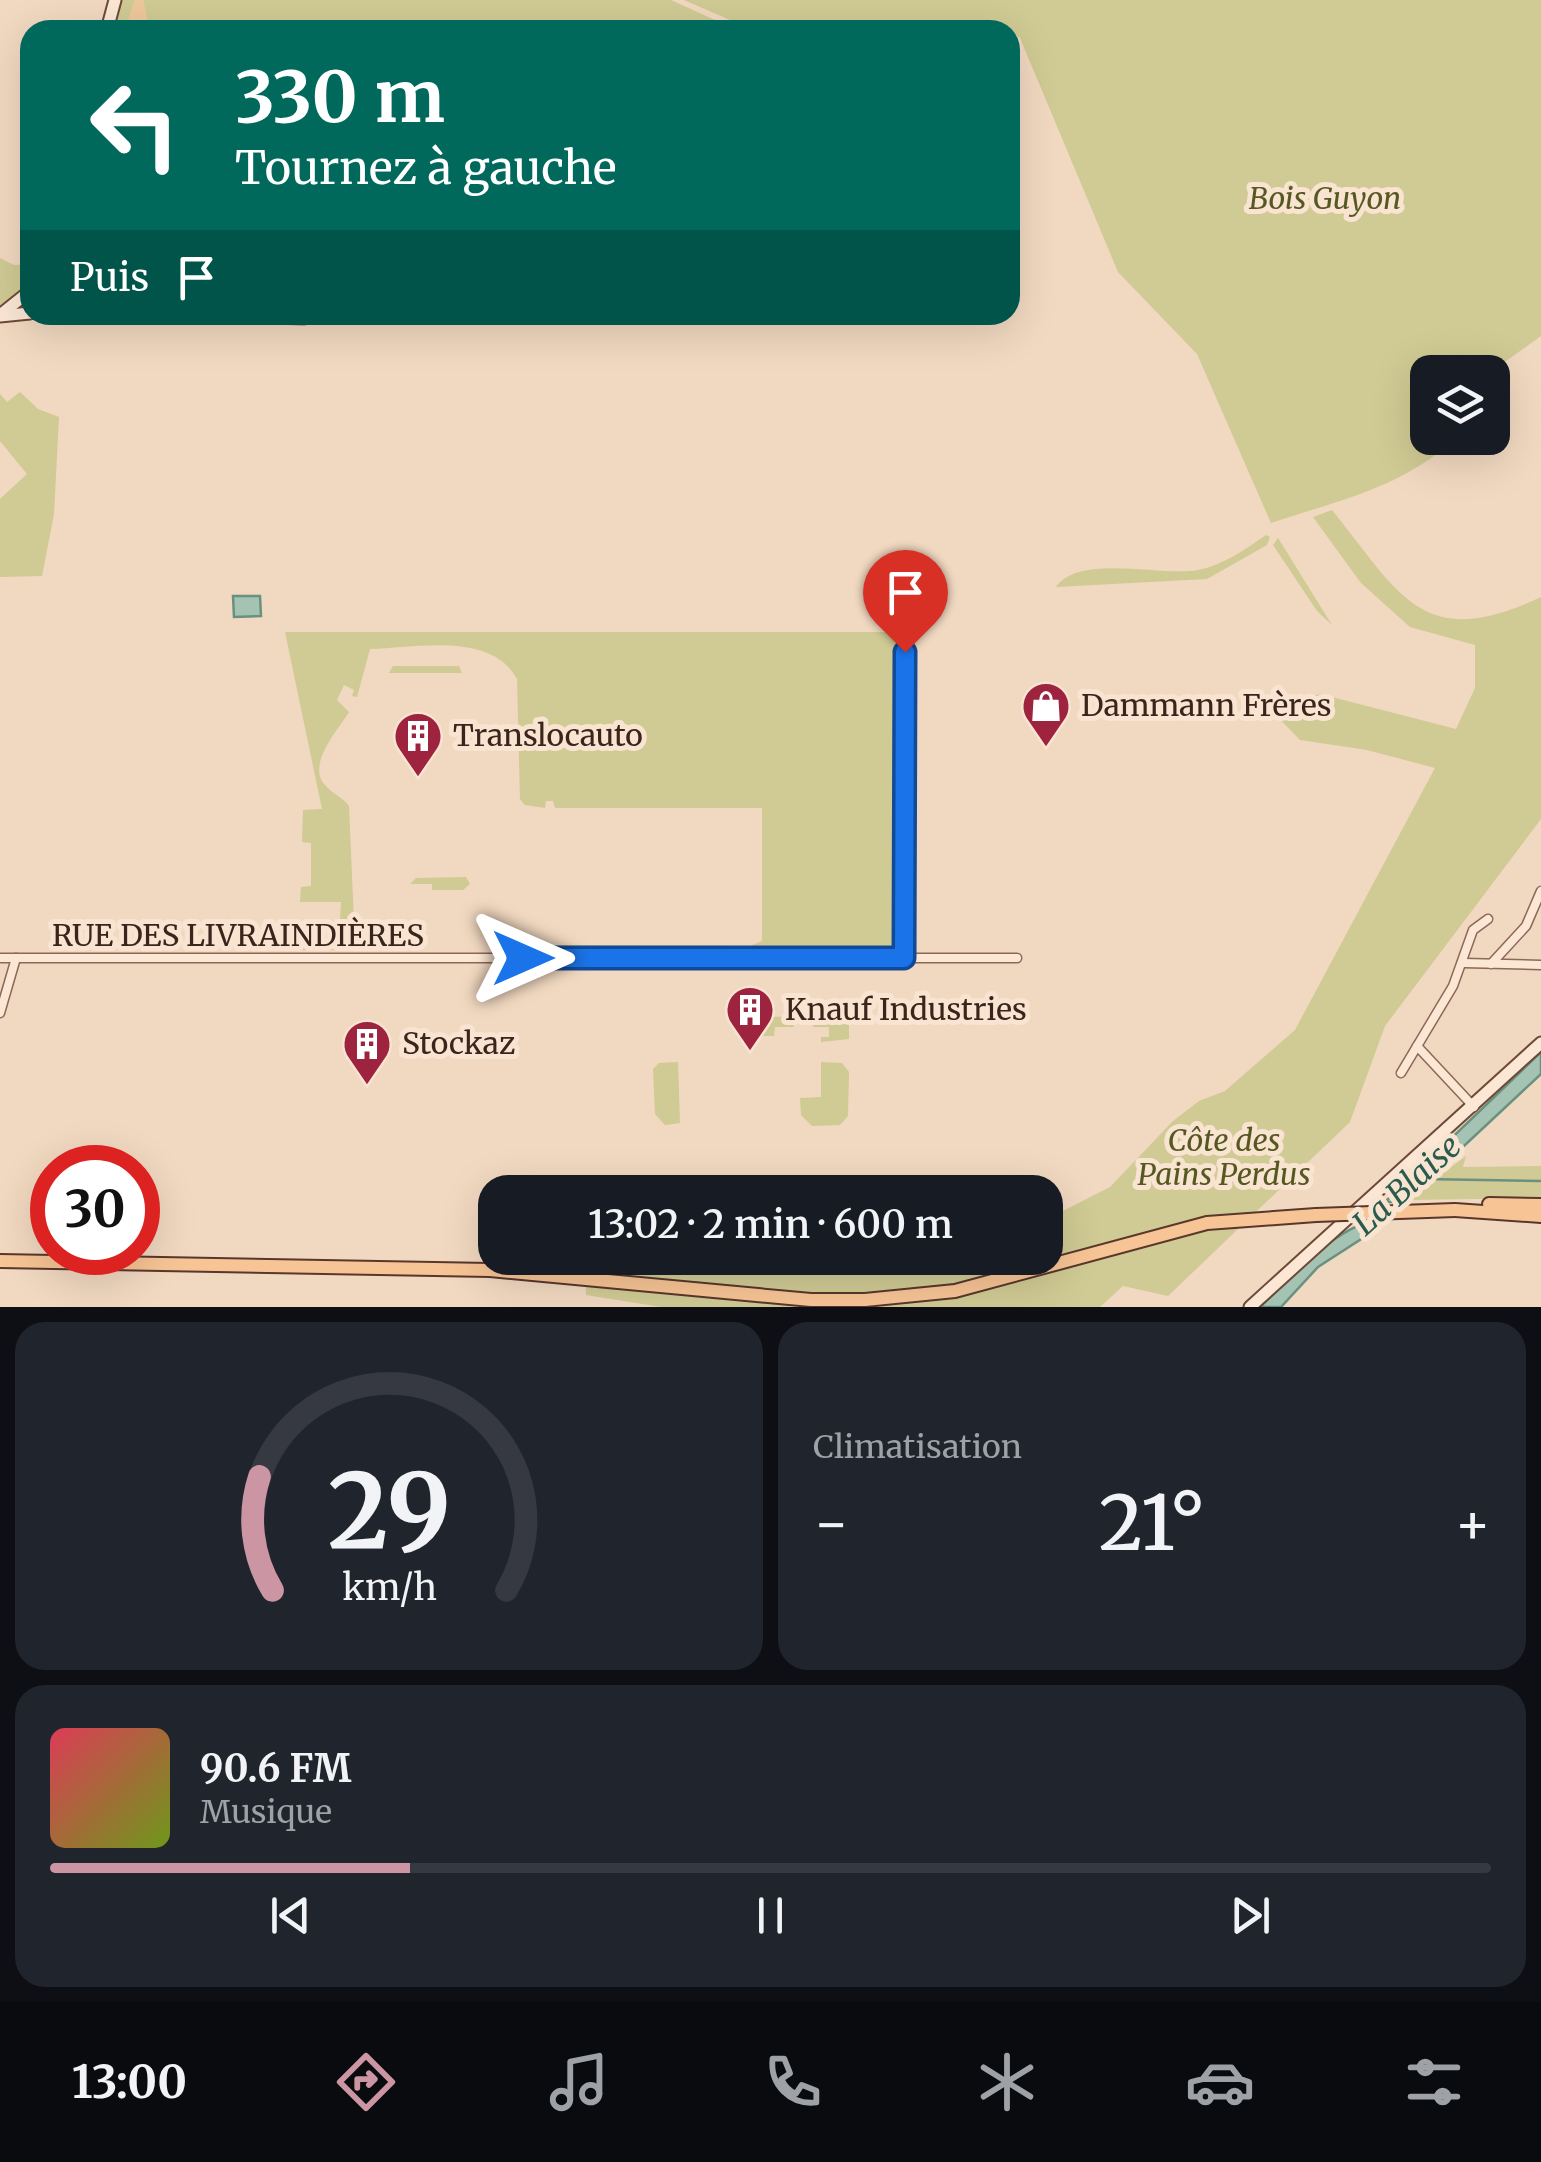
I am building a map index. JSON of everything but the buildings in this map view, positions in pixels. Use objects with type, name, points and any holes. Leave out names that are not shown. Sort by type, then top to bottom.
[{"type":"main road","points":[[0,315],[20,298]]},
{"type":"main road","points":[[1250,1307],[1541,1043]]},
{"type":"main road","points":[[160,1263],[524,1272],[836,1301],[928,1296],[1193,1226],[1320,1211],[1541,1205]]},
{"type":"main road","points":[[1459,1207],[1541,1216]]},
{"type":"main road","points":[[0,1253],[30,1256]]},
{"type":"main road","points":[[0,1261],[30,1261]]},
{"type":"street","points":[[904,958],[905,652]]},
{"type":"street","points":[[1491,964],[1526,926],[1541,891]]},
{"type":"street","points":[[1401,1073],[1464,963],[1473,930],[1488,920]]},
{"type":"street","name":"RUE DES LIVRAINDIÈRES","points":[[0,958],[1017,958]]},
{"type":"street","points":[[0,1014],[16,958]]},
{"type":"street","points":[[1464,963],[1541,965]]},
{"type":"street","points":[[1417,1046],[1474,1107]]},
{"type":"green space","points":[[119,0],[135,0],[128,20],[114,20]]},
{"type":"green space","points":[[143,0],[671,0],[715,20],[147,20]]},
{"type":"green space","name":"Bois Guyon","points":[[684,0],[1541,0],[1541,336],[1510,358],[1510,355],[1410,355],[1410,455],[1435,455],[1369,491],[1271,523],[1197,354],[1118,272],[1020,38],[1020,20],[730,20]]},
{"type":"green space","points":[[0,258],[20,265],[20,293],[0,305]]},
{"type":"green space","points":[[20,392],[38,409],[59,417],[54,514],[42,576],[0,577],[0,499],[27,474],[0,441],[0,394],[7,402]]},
{"type":"green space","name":"Côte des Pains Perdus","points":[[1332,510],[1397,590],[1418,606],[1441,616],[1468,619],[1501,613],[1541,597],[1541,819],[1385,1026],[1350,1122],[1168,1296],[1123,1286],[1100,1307],[661,1307],[586,1295],[585,1275],[1063,1275],[1063,1211],[1110,1187],[1173,1121],[1199,1101],[1225,1091],[1295,1030],[1435,768],[1367,750],[1300,740],[1269,708],[1320,694],[1456,729],[1475,688],[1475,645],[1410,627],[1361,583],[1313,517]]},
{"type":"green space","points":[[1266,535],[1270,537],[1267,545],[1207,579],[1056,587],[1083,571],[1207,568]]},
{"type":"green space","points":[[1278,538],[1332,625],[1317,611],[1273,545]]},
{"type":"green space","points":[[285,632],[901,632],[899,950],[547,953],[545,945],[750,946],[762,941],[762,808],[555,808],[553,801],[546,801],[545,808],[525,805],[520,799],[517,679],[490,654],[471,648],[430,645],[370,649],[357,697],[352,696],[354,690],[344,685],[337,700],[349,712],[321,758],[320,777],[349,806],[355,946],[351,950],[267,950],[271,943],[340,945],[340,923],[307,922],[340,920],[341,902],[300,902],[301,887],[311,886],[311,843],[302,842],[303,810],[322,809]]},
{"type":"green space","points":[[393,666],[459,666],[462,673],[389,673]]},
{"type":"green space","points":[[466,877],[470,884],[463,890],[432,890],[432,884],[410,884],[416,878]]},
{"type":"green space","points":[[789,1016],[794,1027],[775,1027],[774,1036],[755,1036],[757,1018]]},
{"type":"green space","points":[[814,1016],[843,1017],[849,1025],[849,1039],[821,1042],[821,1037],[829,1037],[829,1027],[813,1027]]},
{"type":"green space","points":[[678,1062],[680,1123],[665,1125],[655,1114],[653,1069],[659,1063]]},
{"type":"green space","points":[[821,1062],[842,1063],[849,1072],[848,1116],[840,1125],[812,1126],[801,1115],[800,1098],[821,1097]]},
{"type":"green space","points":[[1466,1156],[1463,1167],[1541,1166],[1541,1198],[1406,1200]]},
{"type":"sand","points":[[135,0],[143,0],[147,20],[128,20]]},
{"type":"water","points":[[233,596],[260,596],[261,616],[234,617]]},
{"type":"water","name":"La Blaise","points":[[1541,1052],[1541,1074],[1404,1202],[1385,1202]]},
{"type":"water","points":[[1385,1217],[1369,1234],[1318,1267],[1281,1307],[1260,1307],[1332,1241],[1366,1222]]},
{"type":"waterway","name":"La Blaise","points":[[1424,1179],[1541,1181]]},
{"type":"place","name":"Dammann Frères","points":[[1046,748]]},
{"type":"place","name":"Translocauto","points":[[418,778]]},
{"type":"place","name":"Knauf Industries","points":[[750,1052]]},
{"type":"place","name":"Stockaz","points":[[367,1086]]},
{"type":"route","points":[[523,958],[904,958],[905,652]]}]
